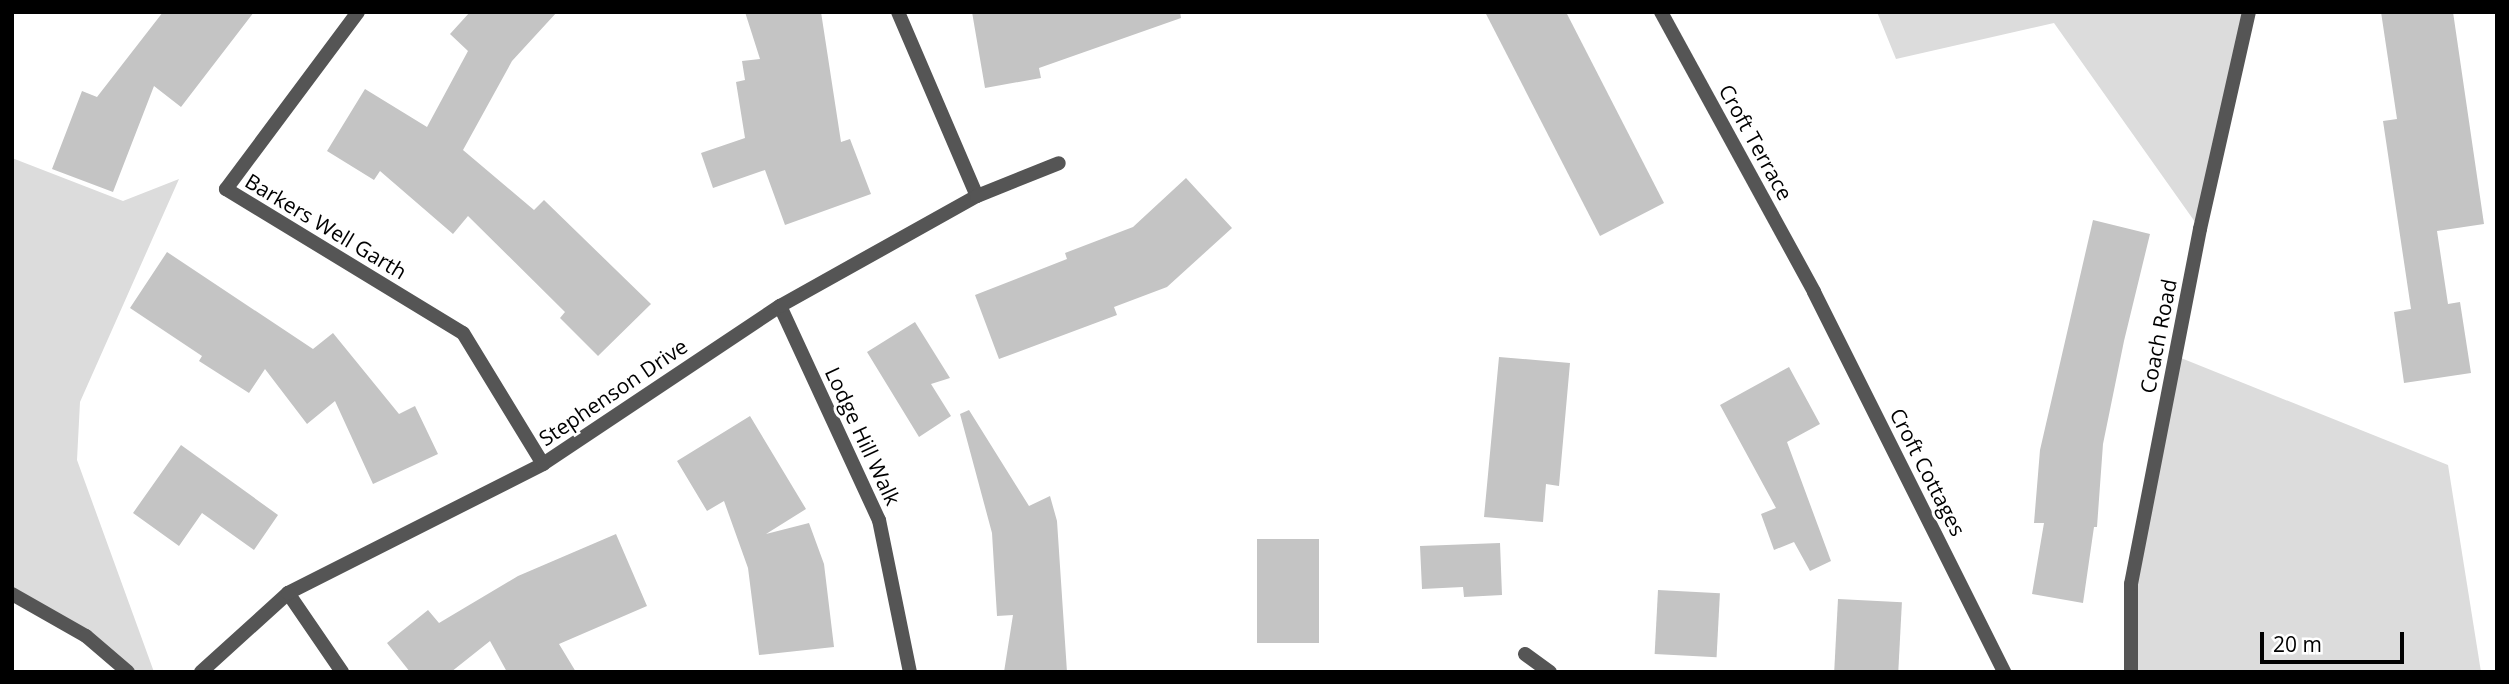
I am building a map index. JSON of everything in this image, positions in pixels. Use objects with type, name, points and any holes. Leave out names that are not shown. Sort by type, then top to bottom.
[{"type":"street","name":"Barkers Well Garth","points":[[358,12],[226,189],[463,333],[543,464]]},
{"type":"street","points":[[898,12],[977,196]]},
{"type":"street","name":"Croft Terrace","points":[[1661,12],[1814,292]]},
{"type":"street","name":"Coach Road","points":[[2130,672],[2131,584],[2200,229],[2249,12]]},
{"type":"street","name":"Stephenson Drive","points":[[201,672],[288,593],[543,464],[780,306],[977,196],[1059,163]]},
{"type":"street","name":"Croft Cottages","points":[[1814,292],[2004,672]]},
{"type":"street","name":"Lodge Hill Walk","points":[[780,306],[879,520],[910,672]]},
{"type":"street","points":[[288,593],[342,672]]},
{"type":"street","points":[[12,594],[86,636],[128,672]]},
{"type":"street","points":[[1525,654],[1550,672]]},
{"type":"shaded area","points":[[1877,12],[2249,12],[2200,229],[2054,23],[1896,59]]},
{"type":"shaded area","points":[[12,158],[123,201],[179,179],[80,402],[77,460],[154,672],[128,672],[12,594]]},
{"type":"shaded area","points":[[2176,356],[2448,465],[2481,672],[2131,672],[2131,584]]},
{"type":"building","points":[[163,12],[254,12],[181,107],[154,86],[113,192],[52,169],[82,91],[97,97]]},
{"type":"building","points":[[470,12],[557,12],[512,61],[463,150],[534,210],[544,200],[651,304],[598,356],[560,318],[565,312],[468,216],[453,234],[380,171],[374,180],[327,151],[365,89],[427,127],[468,51],[450,34]]},
{"type":"building","points":[[745,12],[821,12],[841,142],[850,139],[871,194],[785,225],[765,170],[713,188],[701,153],[745,138],[736,82],[745,80],[742,61],[760,59]]},
{"type":"building","points":[[972,12],[1180,12],[1181,18],[1039,68],[1041,78],[985,88]]},
{"type":"building","points":[[1485,12],[1566,12],[1664,203],[1600,236]]},
{"type":"building","points":[[2381,12],[2453,12],[2484,224],[2437,231],[2448,304],[2460,302],[2471,373],[2404,383],[2394,312],[2411,309],[2383,121],[2397,119]]},
{"type":"building","points":[[1186,178],[1232,228],[1167,287],[1114,307],[1117,315],[999,359],[975,295],[1067,259],[1065,253],[1133,227]]},
{"type":"building","points":[[2093,220],[2150,234],[2103,444],[2097,527],[2094,527],[2083,603],[2032,594],[2044,523],[2034,523],[2040,450]]},
{"type":"building","points":[[167,252],[313,349],[333,333],[399,414],[415,406],[438,454],[373,484],[335,401],[307,424],[265,369],[249,393],[199,361],[202,356],[130,308]]},
{"type":"building","points":[[915,322],[950,378],[931,384],[951,416],[919,437],[867,352]]},
{"type":"building","points":[[1499,357],[1570,363],[1559,486],[1546,484],[1543,522],[1484,517]]},
{"type":"building","points":[[1789,367],[1820,424],[1787,442],[1831,561],[1810,571],[1794,542],[1774,550],[1761,514],[1776,508],[1720,405]]},
{"type":"building","points":[[969,410],[1029,506],[1050,496],[1057,521],[1067,672],[1004,672],[1013,615],[997,616],[992,533],[960,414]]},
{"type":"building","points":[[750,416],[806,509],[766,534],[809,523],[824,564],[834,647],[759,655],[748,568],[724,501],[707,511],[677,461]]},
{"type":"building","points":[[181,445],[278,515],[254,550],[202,513],[179,546],[133,513]]},
{"type":"building","points":[[616,534],[647,606],[559,644],[576,672],[507,672],[490,641],[451,672],[410,672],[387,643],[428,610],[439,623],[518,576]]},
{"type":"building","points":[[1257,539],[1319,539],[1319,643],[1257,643]]},
{"type":"building","points":[[1500,543],[1502,595],[1464,597],[1463,587],[1422,589],[1420,546]]},
{"type":"building","points":[[1658,590],[1720,593],[1717,657],[1655,654]]},
{"type":"building","points":[[1838,599],[1902,602],[1898,672],[1834,672]]}]
